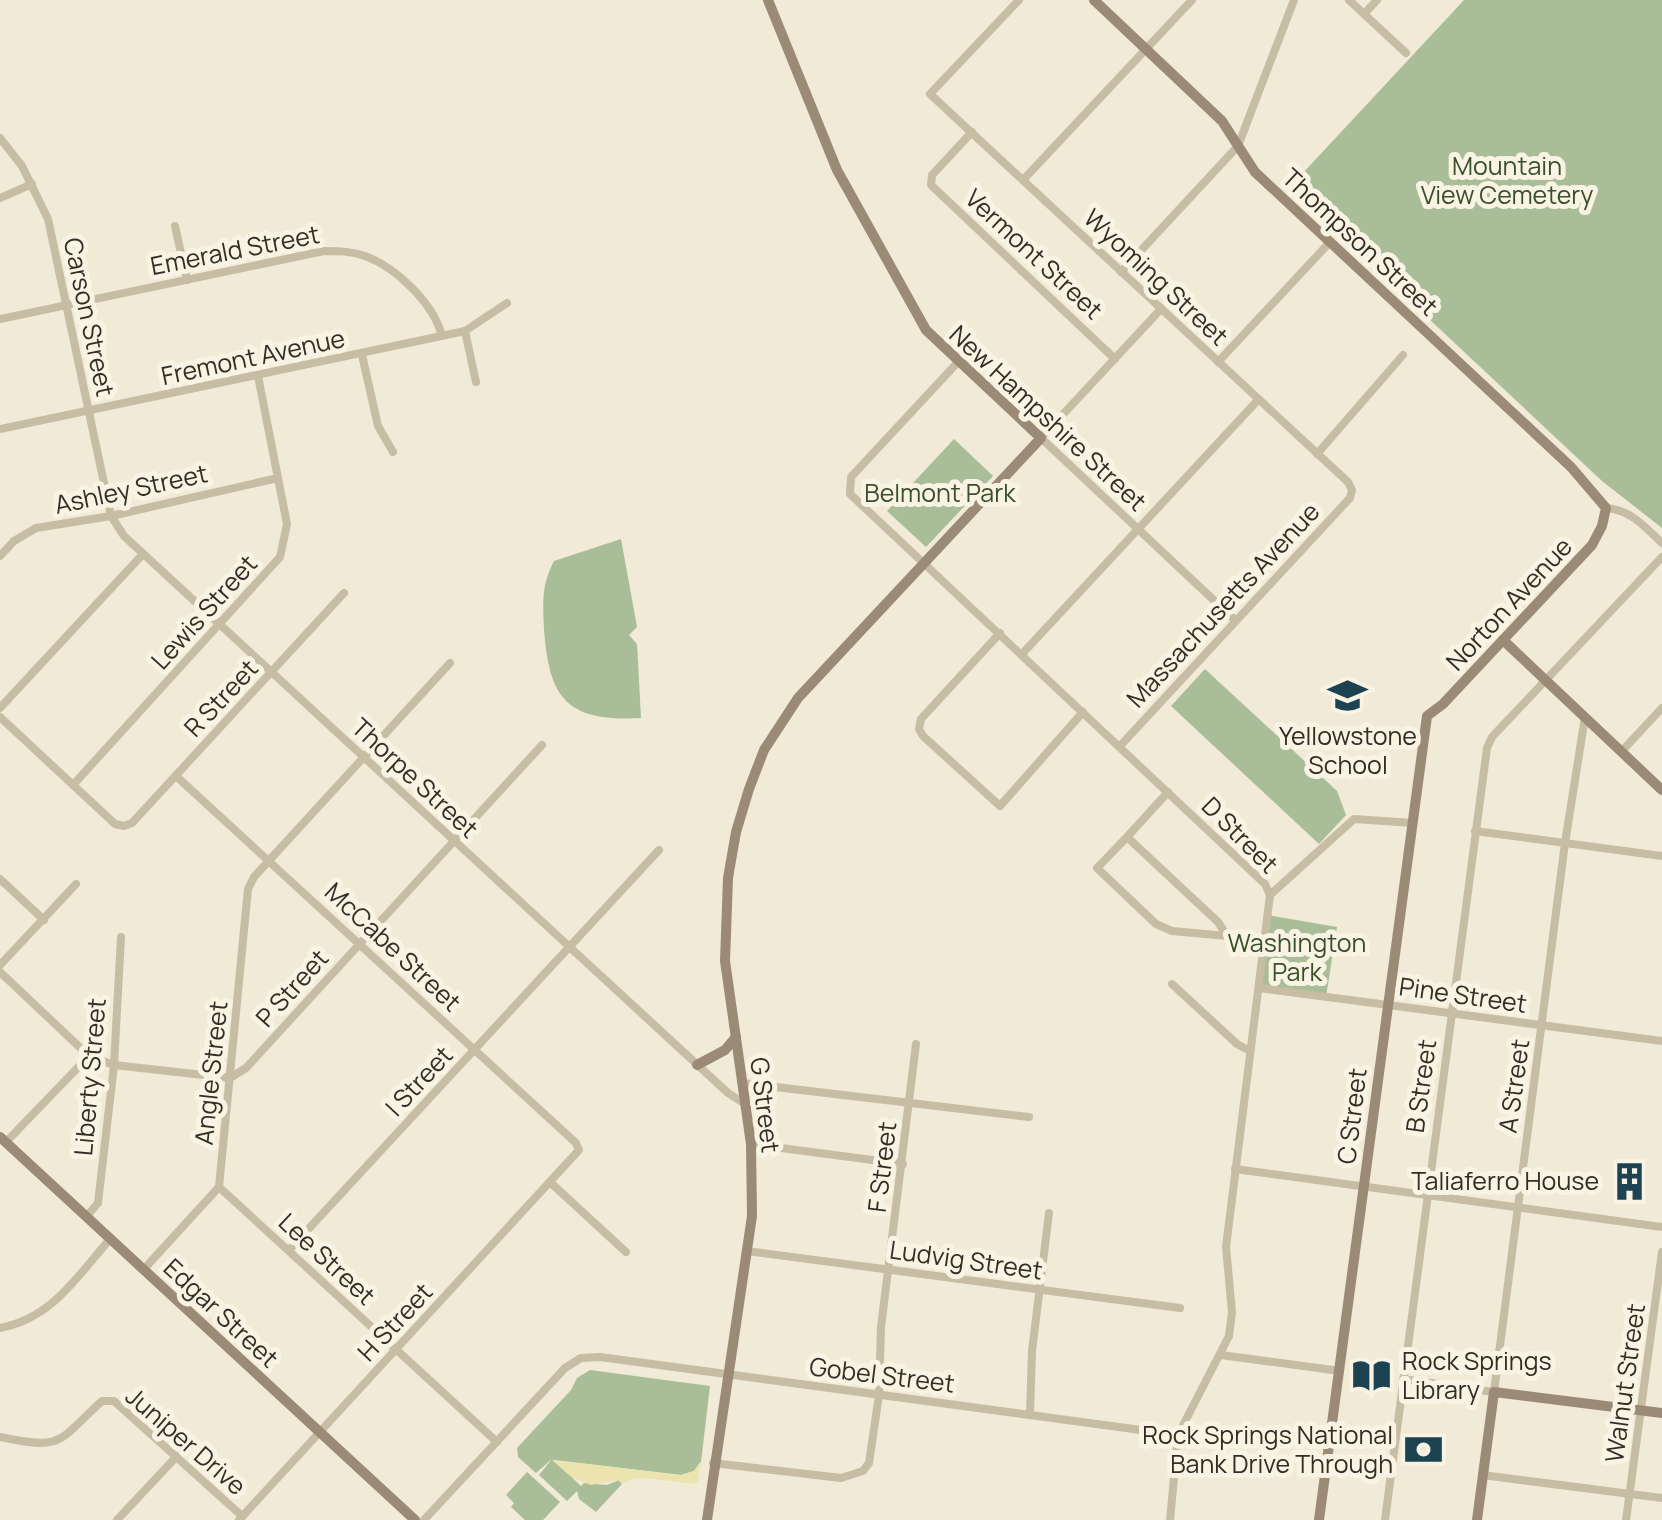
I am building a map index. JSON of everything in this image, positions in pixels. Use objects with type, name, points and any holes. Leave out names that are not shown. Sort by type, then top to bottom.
[{"type":"street","name":"New Hampshire Street","points":[[768,0],[820,132],[860,216],[926,330],[1236,621]]},
{"type":"street","name":"Wyoming Street","points":[[1019,0],[930,94],[1352,490]]},
{"type":"street","name":"Thompson Street","points":[[1094,0],[1222,121],[1255,172],[1571,467],[1606,508]]},
{"type":"street","points":[[1023,180],[1192,0]]},
{"type":"street","points":[[1121,272],[1238,146],[1294,0]]},
{"type":"street","points":[[1349,0],[1406,53]]},
{"type":"street","points":[[1364,14],[1377,0]]},
{"type":"street","name":"Vermont Street","points":[[972,132],[932,175],[931,184],[1116,359]]},
{"type":"street","name":"Carson Street","points":[[0,138],[32,184],[48,220],[111,516]]},
{"type":"street","points":[[0,198],[32,184]]},
{"type":"street","points":[[175,226],[187,280]]},
{"type":"street","points":[[1218,362],[1330,242]]},
{"type":"street","name":"Emerald Street","points":[[0,319],[324,251],[348,251],[368,256],[390,270],[430,308],[442,336]]},
{"type":"street","name":"Fremont Avenue","points":[[0,430],[466,331],[507,303]]},
{"type":"street","points":[[1041,438],[1161,309]]},
{"type":"street","points":[[466,331],[476,382]]},
{"type":"street","points":[[362,355],[378,426],[393,452]]},
{"type":"street","points":[[1317,454],[1402,356]]},
{"type":"street","name":"D Street","points":[[958,362],[852,477],[850,494],[1265,884],[1270,895],[1226,1247],[1232,1312],[1229,1336],[1178,1434],[1170,1520]]},
{"type":"street","name":"Lewis Street","points":[[73,785],[280,557],[287,524],[258,376]]},
{"type":"street","points":[[1022,654],[1258,400]]},
{"type":"street","name":"G Street","points":[[707,1518],[752,1216],[751,1144],[725,961],[728,878],[749,789],[764,750],[792,706],[1041,438]]},
{"type":"street","name":"Ashley Street","points":[[0,556],[14,540],[36,528],[111,516],[278,478]]},
{"type":"street","name":"Massachusetts Avenue","points":[[1120,746],[1350,498],[1352,490]]},
{"type":"street","points":[[1606,508],[1620,509],[1632,516],[1662,543]]},
{"type":"street","name":"Norton Avenue","points":[[1427,716],[1444,704],[1592,545],[1606,508]]},
{"type":"street","name":"Thorpe Street","points":[[111,516],[124,536],[362,758],[745,1104]]},
{"type":"street","points":[[0,708],[144,554]]},
{"type":"street","name":"B Street","points":[[1385,1520],[1486,748],[1492,737],[1662,557]]},
{"type":"street","name":"R Street","points":[[73,785],[115,824],[132,823],[344,593]]},
{"type":"street","points":[[1000,634],[921,719],[919,729],[1000,806],[1084,712]]},
{"type":"street","points":[[1504,640],[1662,790]]},
{"type":"street","name":"Angle Street","points":[[219,1186],[248,889],[269,860],[450,663]]},
{"type":"street","points":[[1621,752],[1662,708]]},
{"type":"street","points":[[0,716],[73,785]]},
{"type":"street","name":"C Street","points":[[1318,1520],[1427,716]]},
{"type":"street","name":"A Street","points":[[1477,1520],[1565,843],[1585,717]]},
{"type":"street","name":"P Street","points":[[230,1078],[246,1068],[542,745]]},
{"type":"street","name":"McCabe Street","points":[[176,776],[576,1143],[579,1150]]},
{"type":"street","points":[[1168,792],[1097,868],[1156,924],[1172,931],[1264,944]]},
{"type":"street","points":[[1270,895],[1354,819],[1412,823]]},
{"type":"street","points":[[1476,831],[1662,856]]},
{"type":"street","points":[[1128,837],[1218,922],[1227,936]]},
{"type":"street","name":"I Street","points":[[288,1250],[659,850]]},
{"type":"street","points":[[0,879],[44,920]]},
{"type":"street","points":[[76,884],[0,969],[89,1056],[114,1065],[230,1078]]},
{"type":"street","name":"Liberty Street","points":[[87,1216],[98,1203],[114,1065],[122,937]]},
{"type":"street","points":[[1172,984],[1250,1052]]},
{"type":"street","name":"Pine Street","points":[[1258,988],[1662,1041]]},
{"type":"street","points":[[698,1065],[724,1050],[736,1037]]},
{"type":"street","name":"F Street","points":[[713,1462],[841,1478],[863,1472],[872,1454],[888,1270],[916,1044]]},
{"type":"street","points":[[3,1140],[89,1056]]},
{"type":"street","points":[[742,1083],[1029,1117]]},
{"type":"street","name":"Edgar Street","points":[[3,1140],[415,1520]]},
{"type":"street","points":[[751,1144],[903,1164]]},
{"type":"street","name":"H Street","points":[[241,1518],[579,1150]]},
{"type":"street","points":[[1235,1169],[1662,1227]]},
{"type":"street","points":[[551,1183],[626,1252]]},
{"type":"street","points":[[144,1269],[219,1186]]},
{"type":"street","name":"Lee Street","points":[[219,1186],[497,1442]]},
{"type":"street","points":[[1030,1414],[1032,1351],[1049,1213]]},
{"type":"street","points":[[0,1328],[40,1315],[111,1238]]},
{"type":"street","name":"Ludvig Street","points":[[747,1251],[1180,1308]]},
{"type":"street","name":"Walnut Street","points":[[1626,1520],[1662,1252]]},
{"type":"street","points":[[1221,1355],[1340,1370]]},
{"type":"street","name":"Gobel Street","points":[[497,1442],[565,1368],[582,1358],[600,1357],[1178,1434]]},
{"type":"street","points":[[1403,1379],[1662,1413]]},
{"type":"street","name":"Juniper Drive","points":[[0,1437],[31,1444],[52,1443],[70,1434],[102,1402],[114,1400],[241,1518]]},
{"type":"street","points":[[424,1520],[497,1442]]},
{"type":"street","points":[[117,1520],[177,1456]]},
{"type":"street","points":[[1482,1475],[1662,1498]]},
{"type":"green space","name":"Mountain View Cemetery","points":[[1464,0],[1662,0],[1662,528],[1602,481],[1289,188]]},
{"type":"green space","name":"Belmont Park","points":[[954,439],[993,476],[926,547],[887,511]]},
{"type":"green space","points":[[621,539],[637,627],[629,635],[637,644],[641,718],[596,716],[567,702],[551,673],[544,629],[544,594],[554,561]]},
{"type":"green space","points":[[1205,669],[1337,791],[1346,815],[1319,844],[1171,706]]},
{"type":"green space","name":"Washington Park","points":[[1267,915],[1337,927],[1326,997],[1259,988]]},
{"type":"green space","points":[[590,1370],[710,1386],[701,1462],[694,1471],[681,1475],[554,1460],[581,1486],[607,1485],[619,1480],[622,1484],[596,1512],[579,1499],[577,1491],[567,1501],[539,1475],[552,1459],[536,1473],[518,1457],[517,1448],[571,1390],[577,1378]]},
{"type":"green space","points":[[527,1472],[560,1502],[543,1520],[525,1520],[511,1507],[514,1503],[506,1495]]},
{"type":"sand","points":[[552,1460],[681,1475],[694,1471],[700,1462],[698,1481],[693,1484],[645,1478],[591,1485],[570,1476]]},
{"type":"place","name":"Yellowstone School","points":[[1348,695]]},
{"type":"place","name":"Taliaferro House","points":[[1629,1181]]},
{"type":"place","name":"Rock Springs Library","points":[[1372,1375]]},
{"type":"place","name":"Rock Springs National Bank Drive Through","points":[[1423,1449]]}]
